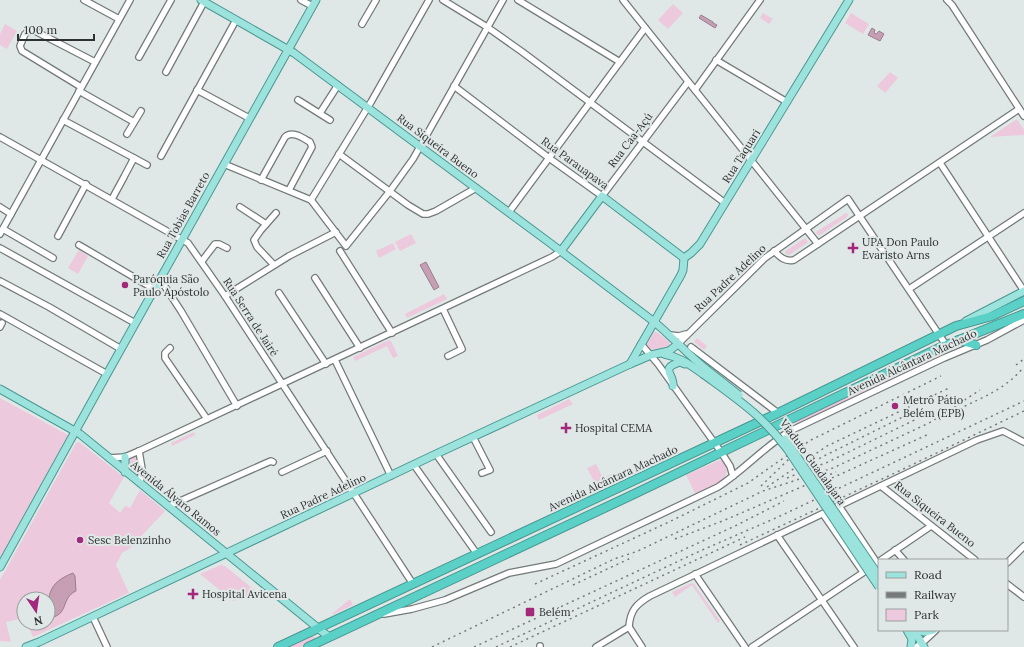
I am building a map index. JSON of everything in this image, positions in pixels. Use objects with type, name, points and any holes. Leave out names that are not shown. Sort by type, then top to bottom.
[{"type":"highway","name":"Avenida Alcântara Machado","points":[[278,647],[713,442],[778,413],[956,326],[992,316],[1024,301]]},
{"type":"highway","name":"Avenida Alcântara Machado","points":[[308,647],[521,548],[946,345],[1024,314]]},
{"type":"highway","points":[[959,340],[976,345]]},
{"type":"main road","name":"Rua Taquari","points":[[684,258],[691,254],[700,244],[849,0]]},
{"type":"main road","name":"Rua Siqueira Bueno","points":[[202,1],[288,49],[509,212],[670,335]]},
{"type":"main road","name":"Rua Tobias Barreto","points":[[0,567],[106,374],[136,323],[314,3]]},
{"type":"main road","name":"Rua Caa-Açú","points":[[561,251],[602,196]]},
{"type":"main road","name":"Rua Parauapava","points":[[602,196],[684,258]]},
{"type":"main road","points":[[630,364],[653,321],[681,275],[684,258]]},
{"type":"main road","name":"Avenida Alcântara Machado","points":[[956,326],[1024,291]]},
{"type":"main road","name":"Viaduto Guadalajara","points":[[670,335],[704,372],[746,406],[774,432],[788,450],[878,585]]},
{"type":"main road","points":[[662,354],[672,350],[678,344]]},
{"type":"main road","name":"Viaduto Guadalajara","points":[[662,354],[674,356],[704,372],[757,409],[782,434],[878,575]]},
{"type":"main road","name":"Rua Padre Adelino","points":[[26,647],[40,645],[93,616],[630,364],[651,356],[662,354]]},
{"type":"main road","points":[[673,386],[673,382],[668,372],[670,366],[680,362],[688,366],[690,365]]},
{"type":"main road","name":"Avenida Álvaro Ramos","points":[[0,389],[76,431],[330,637]]},
{"type":"main road","points":[[125,457],[125,472]]},
{"type":"main road","points":[[907,631],[911,644]]},
{"type":"main road","points":[[914,631],[921,646]]},
{"type":"street","points":[[84,0],[119,19]]},
{"type":"street","points":[[53,258],[1,232],[130,0]]},
{"type":"street","points":[[139,57],[171,0]]},
{"type":"street","points":[[301,0],[314,3]]},
{"type":"street","points":[[362,24],[376,0]]},
{"type":"street","points":[[311,200],[368,108],[429,0]]},
{"type":"street","points":[[443,0],[487,27],[725,202]]},
{"type":"street","points":[[224,164],[311,200],[346,246],[390,191],[420,147],[503,0]]},
{"type":"street","points":[[518,0],[620,62]]},
{"type":"street","points":[[623,0],[818,244]]},
{"type":"street","points":[[695,90],[760,0]]},
{"type":"street","points":[[947,0],[1024,116]]},
{"type":"street","points":[[166,72],[202,1]]},
{"type":"street","points":[[161,156],[236,20]]},
{"type":"street","points":[[509,212],[645,28]]},
{"type":"street","points":[[95,62],[32,30],[27,32],[20,46],[22,51],[134,122]]},
{"type":"street","points":[[716,60],[787,102]]},
{"type":"street","name":"Rua Caa-Açú","points":[[602,196],[688,82]]},
{"type":"street","points":[[320,113],[338,85]]},
{"type":"street","name":"Rua Parauapava","points":[[454,86],[602,196]]},
{"type":"street","points":[[198,90],[249,118]]},
{"type":"street","points":[[298,100],[330,120]]},
{"type":"street","points":[[774,251],[783,259],[790,261],[799,256],[1019,110]]},
{"type":"street","points":[[128,134],[140,111]]},
{"type":"street","points":[[63,120],[146,165]]},
{"type":"street","points":[[261,180],[284,138],[289,134],[293,134],[308,141],[312,145],[289,190]]},
{"type":"street","name":"Rua Serra de Jairé","points":[[0,137],[86,184],[188,243],[202,261],[413,584]]},
{"type":"street","points":[[339,154],[418,212],[428,214],[449,204],[476,188]]},
{"type":"street","points":[[112,199],[134,158]]},
{"type":"street","points":[[940,163],[1024,291]]},
{"type":"street","points":[[58,236],[86,184]]},
{"type":"street","name":"Rua Padre Adelino","points":[[678,344],[765,258],[774,251],[848,199],[860,216]]},
{"type":"street","points":[[0,207],[11,214]]},
{"type":"street","points":[[240,207],[266,224]]},
{"type":"street","points":[[274,265],[254,242],[254,238],[276,213]]},
{"type":"street","points":[[909,289],[1024,213]]},
{"type":"street","points":[[860,216],[946,345]]},
{"type":"street","points":[[225,296],[274,265],[336,232]]},
{"type":"street","points":[[202,261],[215,244],[219,244],[227,248]]},
{"type":"street","points":[[79,245],[154,289]]},
{"type":"street","points":[[0,248],[136,323]]},
{"type":"street","points":[[340,251],[392,333]]},
{"type":"street","points":[[108,458],[125,457],[139,451],[552,258],[561,251]]},
{"type":"street","points":[[315,278],[360,348]]},
{"type":"street","points":[[160,279],[237,406]]},
{"type":"street","points":[[0,281],[49,307],[120,349]]},
{"type":"street","points":[[279,294],[326,364]]},
{"type":"street","points":[[443,309],[462,349],[448,356]]},
{"type":"street","points":[[0,314],[106,374]]},
{"type":"street","name":"Avenida Alcântara Machado","points":[[374,616],[430,604],[456,596],[509,573],[556,564],[708,492],[733,476],[775,441],[790,431],[944,358],[976,345],[1024,320]]},
{"type":"street","points":[[670,335],[679,336],[688,333]]},
{"type":"street","points":[[641,344],[721,452],[730,466],[733,476]]},
{"type":"street","points":[[691,347],[778,413]]},
{"type":"street","points":[[170,348],[165,353],[165,358],[207,419]]},
{"type":"street","points":[[335,360],[391,476]]},
{"type":"street","points":[[642,647],[629,627],[632,610],[639,603],[650,596],[977,440],[1003,431],[1024,442]]},
{"type":"street","points":[[473,437],[490,470],[482,473]]},
{"type":"street","points":[[139,451],[142,469],[140,484]]},
{"type":"street","points":[[282,472],[327,451]]},
{"type":"street","points":[[436,454],[492,532]]},
{"type":"street","points":[[169,506],[266,463],[271,461],[273,462]]},
{"type":"street","points":[[414,465],[478,554]]},
{"type":"street","name":"Rua Siqueira Bueno","points":[[881,486],[974,559]]},
{"type":"street","points":[[839,506],[878,561]]},
{"type":"street","points":[[823,514],[863,572]]},
{"type":"street","points":[[883,559],[931,526]]},
{"type":"street","points":[[777,535],[854,647]]},
{"type":"street","points":[[1008,561],[1024,546]]},
{"type":"street","points":[[895,550],[903,559]]},
{"type":"street","points":[[752,647],[878,563]]},
{"type":"street","points":[[695,574],[745,647]]},
{"type":"street","points":[[1008,585],[1024,597]]},
{"type":"street","points":[[93,616],[107,647]]},
{"type":"street","points":[[596,647],[629,627]]},
{"type":"street","points":[[921,646],[935,631]]},
{"type":"green space","points":[[673,4],[683,13],[668,29],[658,20]]},
{"type":"green space","points":[[763,13],[773,19],[769,24],[760,18]]},
{"type":"green space","points":[[851,13],[869,24],[863,34],[845,23]]},
{"type":"green space","points":[[5,24],[17,31],[7,49],[0,45],[0,34]]},
{"type":"green space","points":[[890,72],[898,78],[885,93],[877,86]]},
{"type":"green space","points":[[1017,119],[1024,130],[1024,135],[990,137]]},
{"type":"green space","points":[[846,213],[848,214],[847,217],[818,235],[816,232]]},
{"type":"green space","points":[[411,234],[416,243],[400,251],[395,242]]},
{"type":"green space","points":[[805,238],[808,242],[807,243],[789,255],[786,254],[785,252],[787,250]]},
{"type":"green space","points":[[393,243],[396,249],[379,258],[376,251]]},
{"type":"green space","points":[[79,250],[88,256],[78,274],[68,268]]},
{"type":"green space","points":[[444,294],[447,299],[407,318],[405,314]]},
{"type":"green space","points":[[655,331],[670,342],[669,346],[650,350],[645,343]]},
{"type":"green space","points":[[697,338],[707,346],[704,350],[694,342]]},
{"type":"green space","points":[[389,340],[391,341],[398,356],[393,358],[387,346],[355,361],[353,357]]},
{"type":"green space","points":[[941,353],[943,356],[796,425],[795,422]]},
{"type":"green space","points":[[0,398],[68,435],[0,559]]},
{"type":"green space","points":[[569,399],[573,404],[539,420],[537,415]]},
{"type":"green space","points":[[194,432],[195,435],[172,446],[171,443]]},
{"type":"green space","name":"Sesc Belenzinho","points":[[79,442],[124,477],[109,503],[120,513],[125,506],[130,508],[140,490],[165,511],[129,549],[122,553],[116,565],[129,593],[56,626],[56,591],[16,591],[16,620],[6,622],[11,642],[0,641],[0,580],[76,443]]},
{"type":"green space","points":[[138,452],[141,463],[139,482],[115,463]]},
{"type":"green space","points":[[720,460],[726,467],[727,472],[725,477],[711,488],[696,495],[686,475]]},
{"type":"green space","points":[[596,464],[603,478],[612,474],[616,481],[602,487],[600,483],[596,485],[587,468]]},
{"type":"green space","points":[[221,565],[225,566],[257,592],[233,601],[200,574]]},
{"type":"green space","points":[[692,583],[720,621],[718,623],[692,585],[675,597],[672,592]]},
{"type":"green space","points":[[350,599],[353,605],[332,615],[332,614]]},
{"type":"green space","name":"Sesc Belenzinho","points":[[30,631],[46,631],[33,637]]},
{"type":"green space","points":[[313,634],[316,640],[301,647],[286,647]]},
{"type":"shaded area","points":[[701,15],[717,25],[715,28],[699,18]]},
{"type":"shaded area","points":[[872,28],[875,30],[874,33],[876,34],[879,31],[884,34],[880,41],[868,35]]},
{"type":"shaded area","points":[[426,262],[439,287],[434,290],[420,265]]},
{"type":"shaded area","points":[[73,573],[75,576],[76,591],[71,594],[62,610],[56,616],[56,591],[51,591],[54,585]]},
{"type":"railway","points":[[1016,365],[1024,359]]},
{"type":"railway","points":[[959,409],[1002,387],[1017,375],[1024,367]]},
{"type":"railway","points":[[535,584],[671,521],[748,483],[811,440],[941,376]]},
{"type":"railway","points":[[767,487],[827,446],[949,388]]},
{"type":"railway","points":[[432,647],[614,559],[638,551],[763,491],[833,468],[929,423],[980,390]]},
{"type":"railway","points":[[496,647],[700,551],[778,517],[1024,401]]},
{"type":"railway","points":[[809,465],[822,457],[925,406]]},
{"type":"railway","points":[[787,478],[826,463],[933,411]]},
{"type":"railway","points":[[740,545],[1024,411]]},
{"type":"railway","points":[[832,478],[929,434]]},
{"type":"railway","points":[[761,486],[791,457]]},
{"type":"railway","points":[[675,539],[725,520],[836,472]]},
{"type":"railway","points":[[474,647],[737,525],[784,501]]},
{"type":"railway","points":[[510,647],[745,537]]},
{"type":"railway","points":[[573,585],[633,557]]},
{"type":"place","name":"UPA Don Paulo Evaristo Arns","points":[[853,248]]},
{"type":"place","name":"Paróquia São Paulo Apóstolo","points":[[125,285]]},
{"type":"place","name":"Metrô Pátio Belém (EPB)","points":[[895,406]]},
{"type":"place","name":"Hospital CEMA","points":[[566,428]]},
{"type":"place","name":"Sesc Belenzinho","points":[[80,540]]},
{"type":"place","name":"Hospital Avicena","points":[[193,594]]},
{"type":"place","name":"Belém","points":[[530,612]]}]
